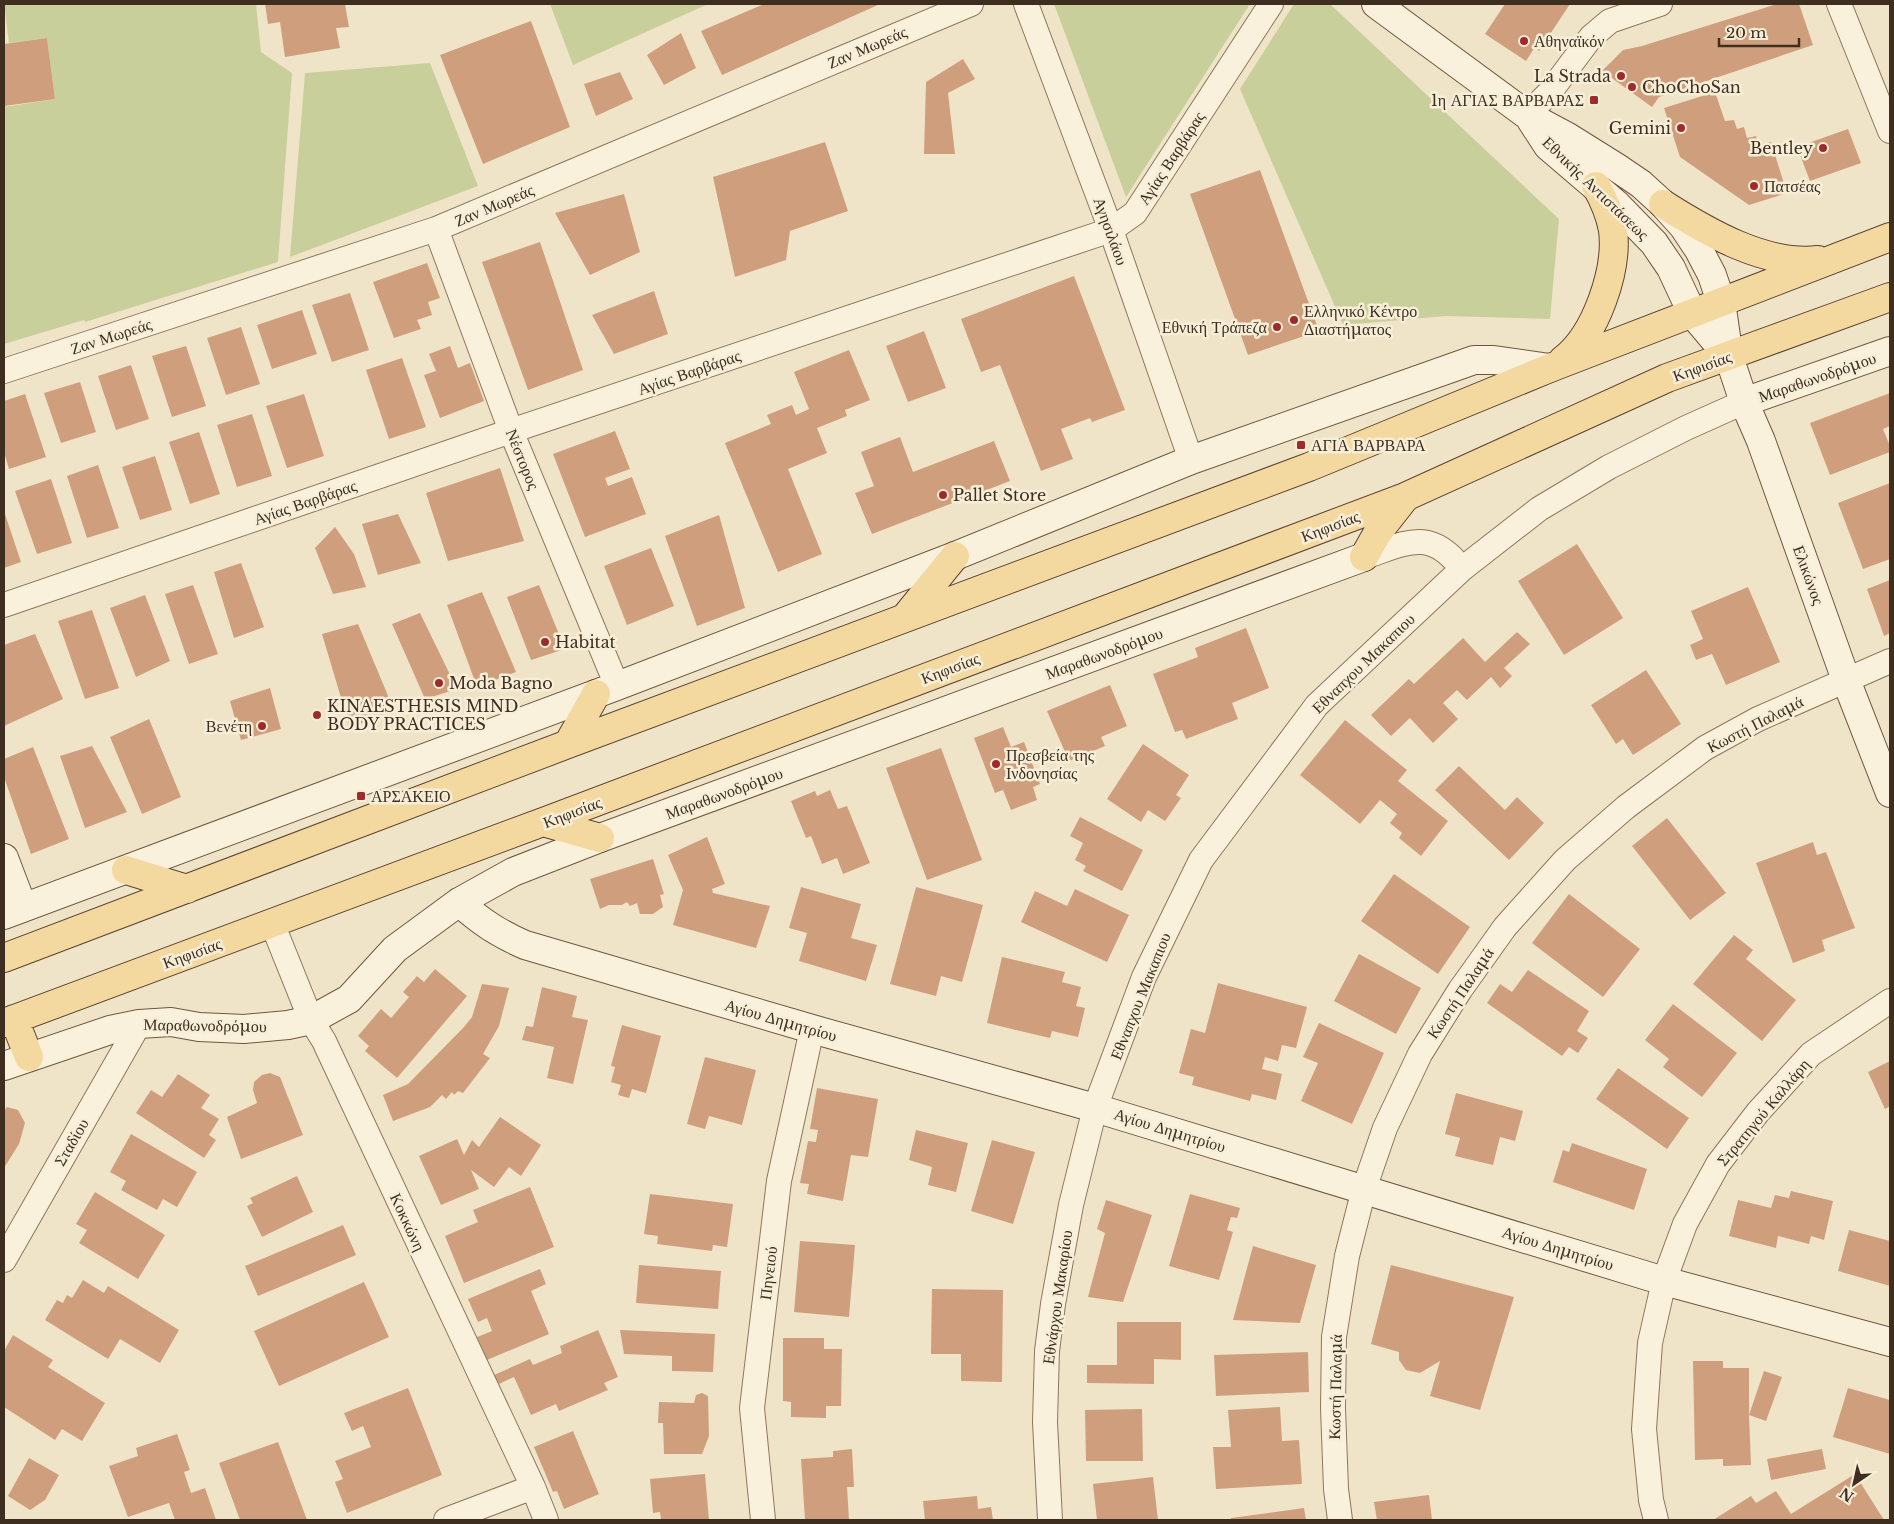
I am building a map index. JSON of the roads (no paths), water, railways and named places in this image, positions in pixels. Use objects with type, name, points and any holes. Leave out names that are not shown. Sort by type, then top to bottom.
[{"type":"main road","points":[[1550,368],[1572,353],[1588,333],[1608,282],[1613,253],[1613,230],[1608,208],[1596,186]]},
{"type":"main road","points":[[1663,204],[1716,235],[1786,261],[1835,258]]},
{"type":"main road","points":[[4,958],[905,617],[1309,467],[1550,368],[1890,238]]},
{"type":"main road","name":"Κηφισίας","points":[[9,1021],[1405,498],[1666,378],[1729,357],[1890,297]]},
{"type":"main road","points":[[1364,557],[1378,532],[1405,498]]},
{"type":"main road","points":[[905,617],[955,556]]},
{"type":"main road","points":[[568,744],[606,691]]},
{"type":"main road","points":[[543,822],[600,838]]},
{"type":"main road","points":[[126,870],[187,889]]},
{"type":"main road","points":[[9,1021],[16,1062]]},
{"type":"street","name":"Ζαν Μωρεάς","points":[[4,371],[436,229],[971,4]]},
{"type":"street","name":"Αγησιλάου","points":[[1026,4],[1111,230],[1191,460]]},
{"type":"street","name":"Αγίας Βαρβάρας","points":[[4,605],[511,431],[1111,230],[1135,213],[1271,4]]},
{"type":"street","name":"Εθνικής Αντιστάσεως","points":[[1376,4],[1528,115],[1616,166],[1641,184],[1663,204],[1683,226],[1699,250],[1712,275],[1721,302],[1729,357]]},
{"type":"street","points":[[1528,115],[1550,92],[1590,37],[1610,21],[1660,4]]},
{"type":"street","points":[[1838,4],[1890,131]]},
{"type":"street","name":"Εθνικής Αντιστάσεως","points":[[1528,115],[1548,146],[1596,186],[1654,242],[1671,268],[1692,313],[1729,357]]},
{"type":"street","name":"Νέστορος","points":[[436,229],[606,691]]},
{"type":"street","name":"Μαραθωνοδρόμου","points":[[1744,402],[1890,351]]},
{"type":"street","name":"Ελικώνος","points":[[1729,357],[1846,680],[1890,793]]},
{"type":"street","points":[[4,858],[14,911],[606,691],[955,556],[1191,460],[1474,360],[1494,360],[1550,368]]},
{"type":"street","name":"Εθναπχου Μακαπιου","points":[[1095,1108],[1144,977],[1201,860],[1317,705],[1462,569],[1539,509],[1609,467],[1686,428],[1744,402]]},
{"type":"street","name":"Μαραθωνοδρόμου","points":[[16,1062],[110,1030],[139,1024],[171,1022],[199,1027],[244,1029],[288,1025],[311,1020],[349,999],[395,949],[459,902],[513,872],[600,838],[1364,557],[1413,541],[1426,541],[1451,555],[1462,569]]},
{"type":"street","name":"Κωστή Παλαμά","points":[[1340,1520],[1336,1490],[1333,1408],[1334,1337],[1347,1256],[1364,1188],[1386,1128],[1420,1054],[1460,990],[1506,927],[1566,860],[1626,807],[1705,748],[1758,719],[1890,661]]},
{"type":"street","name":"Αγίου Δημητρίου","points":[[459,902],[479,920],[500,934],[525,945],[812,1029],[1095,1108],[1364,1188],[1664,1281],[1890,1342]]},
{"type":"street","name":"Κοκκώνη","points":[[272,923],[311,1020],[324,1041],[533,1487],[546,1520]]},
{"type":"street","name":"Στρατηγού Καλλάρη","points":[[1656,1520],[1651,1500],[1644,1429],[1650,1343],[1664,1281],[1685,1224],[1718,1164],[1758,1112],[1811,1054],[1890,1001]]},
{"type":"street","name":"Σταδίου","points":[[4,1260],[139,1024]]},
{"type":"street","name":"Πηνειού","points":[[763,1520],[752,1408],[779,1181],[812,1029]]},
{"type":"street","name":"Εθνάρχου Μακαρίου","points":[[1050,1520],[1045,1422],[1047,1351],[1053,1304],[1072,1205],[1095,1108]]},
{"type":"street","points":[[446,1520],[533,1487]]},
{"type":"place","name":"Αθηναϊκόν","points":[[1524,41]]},
{"type":"place","name":"La Strada","points":[[1621,76]]},
{"type":"place","name":"ChoChoSan","points":[[1632,87]]},
{"type":"place","name":"1η ΑΓΙΑΣ ΒΑΡΒΑΡΑΣ","points":[[1594,100]]},
{"type":"place","name":"Gemini","points":[[1681,128]]},
{"type":"place","name":"Bentley","points":[[1823,148]]},
{"type":"place","name":"Πατσέας","points":[[1754,186]]},
{"type":"place","name":"Ελληνικό Κέντρο Διαστήματος","points":[[1294,320]]},
{"type":"place","name":"Εθνική Τράπεζα","points":[[1277,327]]},
{"type":"place","name":"ΑΓΙΑ ΒΑΡΒΑΡΑ","points":[[1301,445]]},
{"type":"place","name":"Pallet Store","points":[[943,495]]},
{"type":"place","name":"Habitat","points":[[545,642]]},
{"type":"place","name":"Moda Bagno","points":[[439,683]]},
{"type":"place","name":"KINAESTHESIS MIND BODY PRACTICES","points":[[317,715]]},
{"type":"place","name":"Βενέτη","points":[[262,726]]},
{"type":"place","name":"Πρεσβεία της Ινδονησίας","points":[[996,764]]},
{"type":"place","name":"ΑΡΣΑΚΕΙΟ","points":[[361,796]]}]
